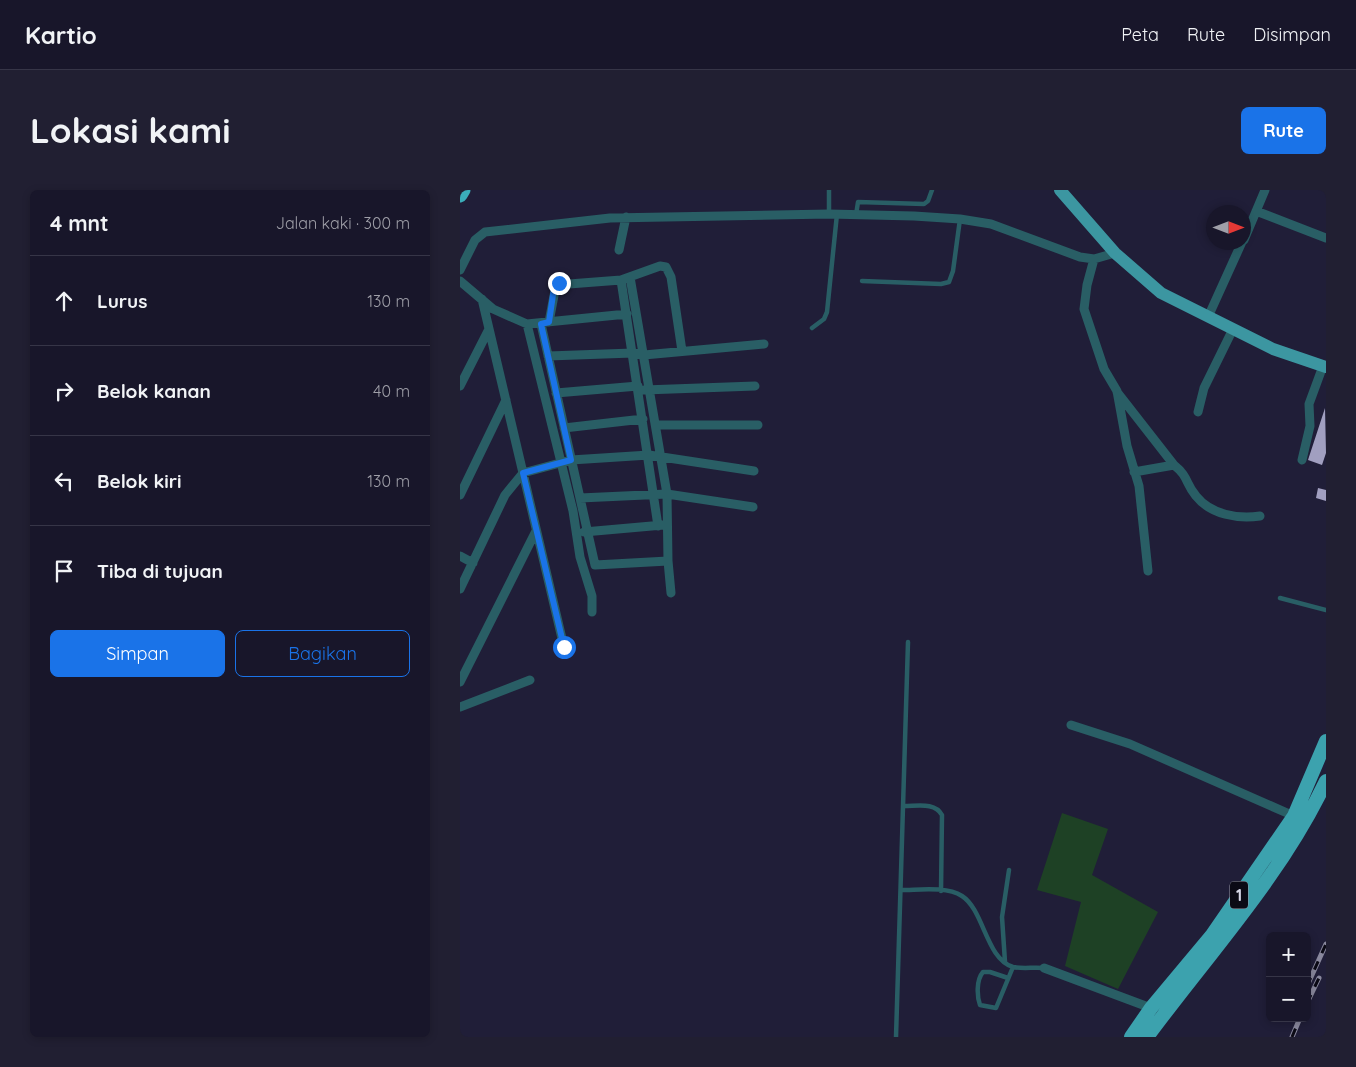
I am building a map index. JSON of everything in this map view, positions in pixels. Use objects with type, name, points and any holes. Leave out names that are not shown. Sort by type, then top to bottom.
[{"type":"highway","points":[[460,195],[463,190]]},
{"type":"highway","name":"1","points":[[1131,1037],[1151,1008],[1212,935],[1294,816],[1326,741]]},
{"type":"highway","name":"1","points":[[1147,1037],[1224,940],[1289,850],[1310,815],[1326,781]]},
{"type":"main road","points":[[1060,190],[1115,253],[1161,293],[1273,349],[1324,367]]},
{"type":"street","points":[[1251,223],[1265,190]]},
{"type":"street","points":[[1256,211],[1326,238]]},
{"type":"street","points":[[460,270],[475,240],[485,232],[626,217],[833,214],[960,219],[991,224],[1063,252],[1094,259],[1115,253]]},
{"type":"street","points":[[618,250],[626,217]]},
{"type":"street","points":[[1208,317],[1239,250]]},
{"type":"street","points":[[1094,259],[1087,285],[1084,309],[1102,363],[1117,391],[1174,465],[1187,476],[1196,496],[1205,506],[1238,517],[1260,516]]},
{"type":"street","points":[[668,561],[595,565],[548,356],[545,323],[556,285],[625,279],[660,266],[666,267],[671,277],[682,351]]},
{"type":"street","points":[[625,279],[626,314],[655,494],[663,525],[671,593]]},
{"type":"street","points":[[625,279],[644,355],[667,494],[663,525]]},
{"type":"street","points":[[460,281],[502,315],[527,324],[626,314]]},
{"type":"street","points":[[482,299],[564,647]]},
{"type":"street","points":[[527,324],[561,463],[580,557],[592,596],[592,612]]},
{"type":"street","points":[[1198,412],[1204,388],[1233,329]]},
{"type":"street","points":[[460,386],[489,330]]},
{"type":"street","points":[[548,356],[633,353],[644,355],[764,344]]},
{"type":"street","points":[[1302,460],[1310,426],[1309,404],[1324,367]]},
{"type":"street","points":[[540,376],[552,374]]},
{"type":"street","points":[[556,393],[638,388],[755,386]]},
{"type":"street","points":[[1117,391],[1120,418],[1139,486],[1148,571]]},
{"type":"street","points":[[460,495],[506,400]]},
{"type":"street","points":[[564,428],[643,419]]},
{"type":"street","points":[[656,425],[758,425]]},
{"type":"street","points":[[460,589],[505,495],[523,473],[571,460],[649,455],[754,471]]},
{"type":"street","points":[[1134,472],[1174,465]]},
{"type":"street","points":[[580,498],[667,494],[753,506]]},
{"type":"street","points":[[576,533],[663,525]]},
{"type":"street","points":[[460,682],[536,531]]},
{"type":"street","points":[[460,556],[473,563]]},
{"type":"street","points":[[460,707],[530,680]]},
{"type":"street","points":[[1071,725],[1130,744],[1294,816]]},
{"type":"street","points":[[1044,968],[1151,1008]]},
{"type":"lane","points":[[812,328],[824,320],[827,312],[833,214],[829,190]]},
{"type":"lane","points":[[856,215],[858,202],[924,204],[928,201],[932,190]]},
{"type":"lane","points":[[862,281],[941,284],[949,282],[953,271],[960,219]]},
{"type":"lane","points":[[1280,598],[1326,610]]},
{"type":"lane","points":[[896,1037],[908,642]]},
{"type":"lane","points":[[904,806],[930,806],[937,808],[942,815],[941,891]]},
{"type":"lane","points":[[1005,962],[1002,918],[1009,870]]},
{"type":"lane","points":[[901,890],[953,892],[968,902],[994,951],[1005,962],[1013,967],[1044,968]]},
{"type":"lane","points":[[1008,978],[986,972],[980,975],[978,981],[980,1006],[996,1008],[1013,967]]},
{"type":"green space","points":[[1062,813],[1108,829],[1092,875],[1158,912],[1118,989],[1065,966],[1081,902],[1037,890]]},
{"type":"building","points":[[1325,408],[1326,453],[1322,465],[1308,460]]},
{"type":"building","points":[[1318,488],[1326,490],[1326,501],[1316,498]]},
{"type":"railway","points":[[1311,977],[1326,944]]},
{"type":"railway","points":[[1311,995],[1319,978]]},
{"type":"railway","points":[[1292,1037],[1298,1022]]},
{"type":"route","points":[[559,283],[554,288],[549,322],[541,324],[571,460],[523,473],[564,647]]}]
